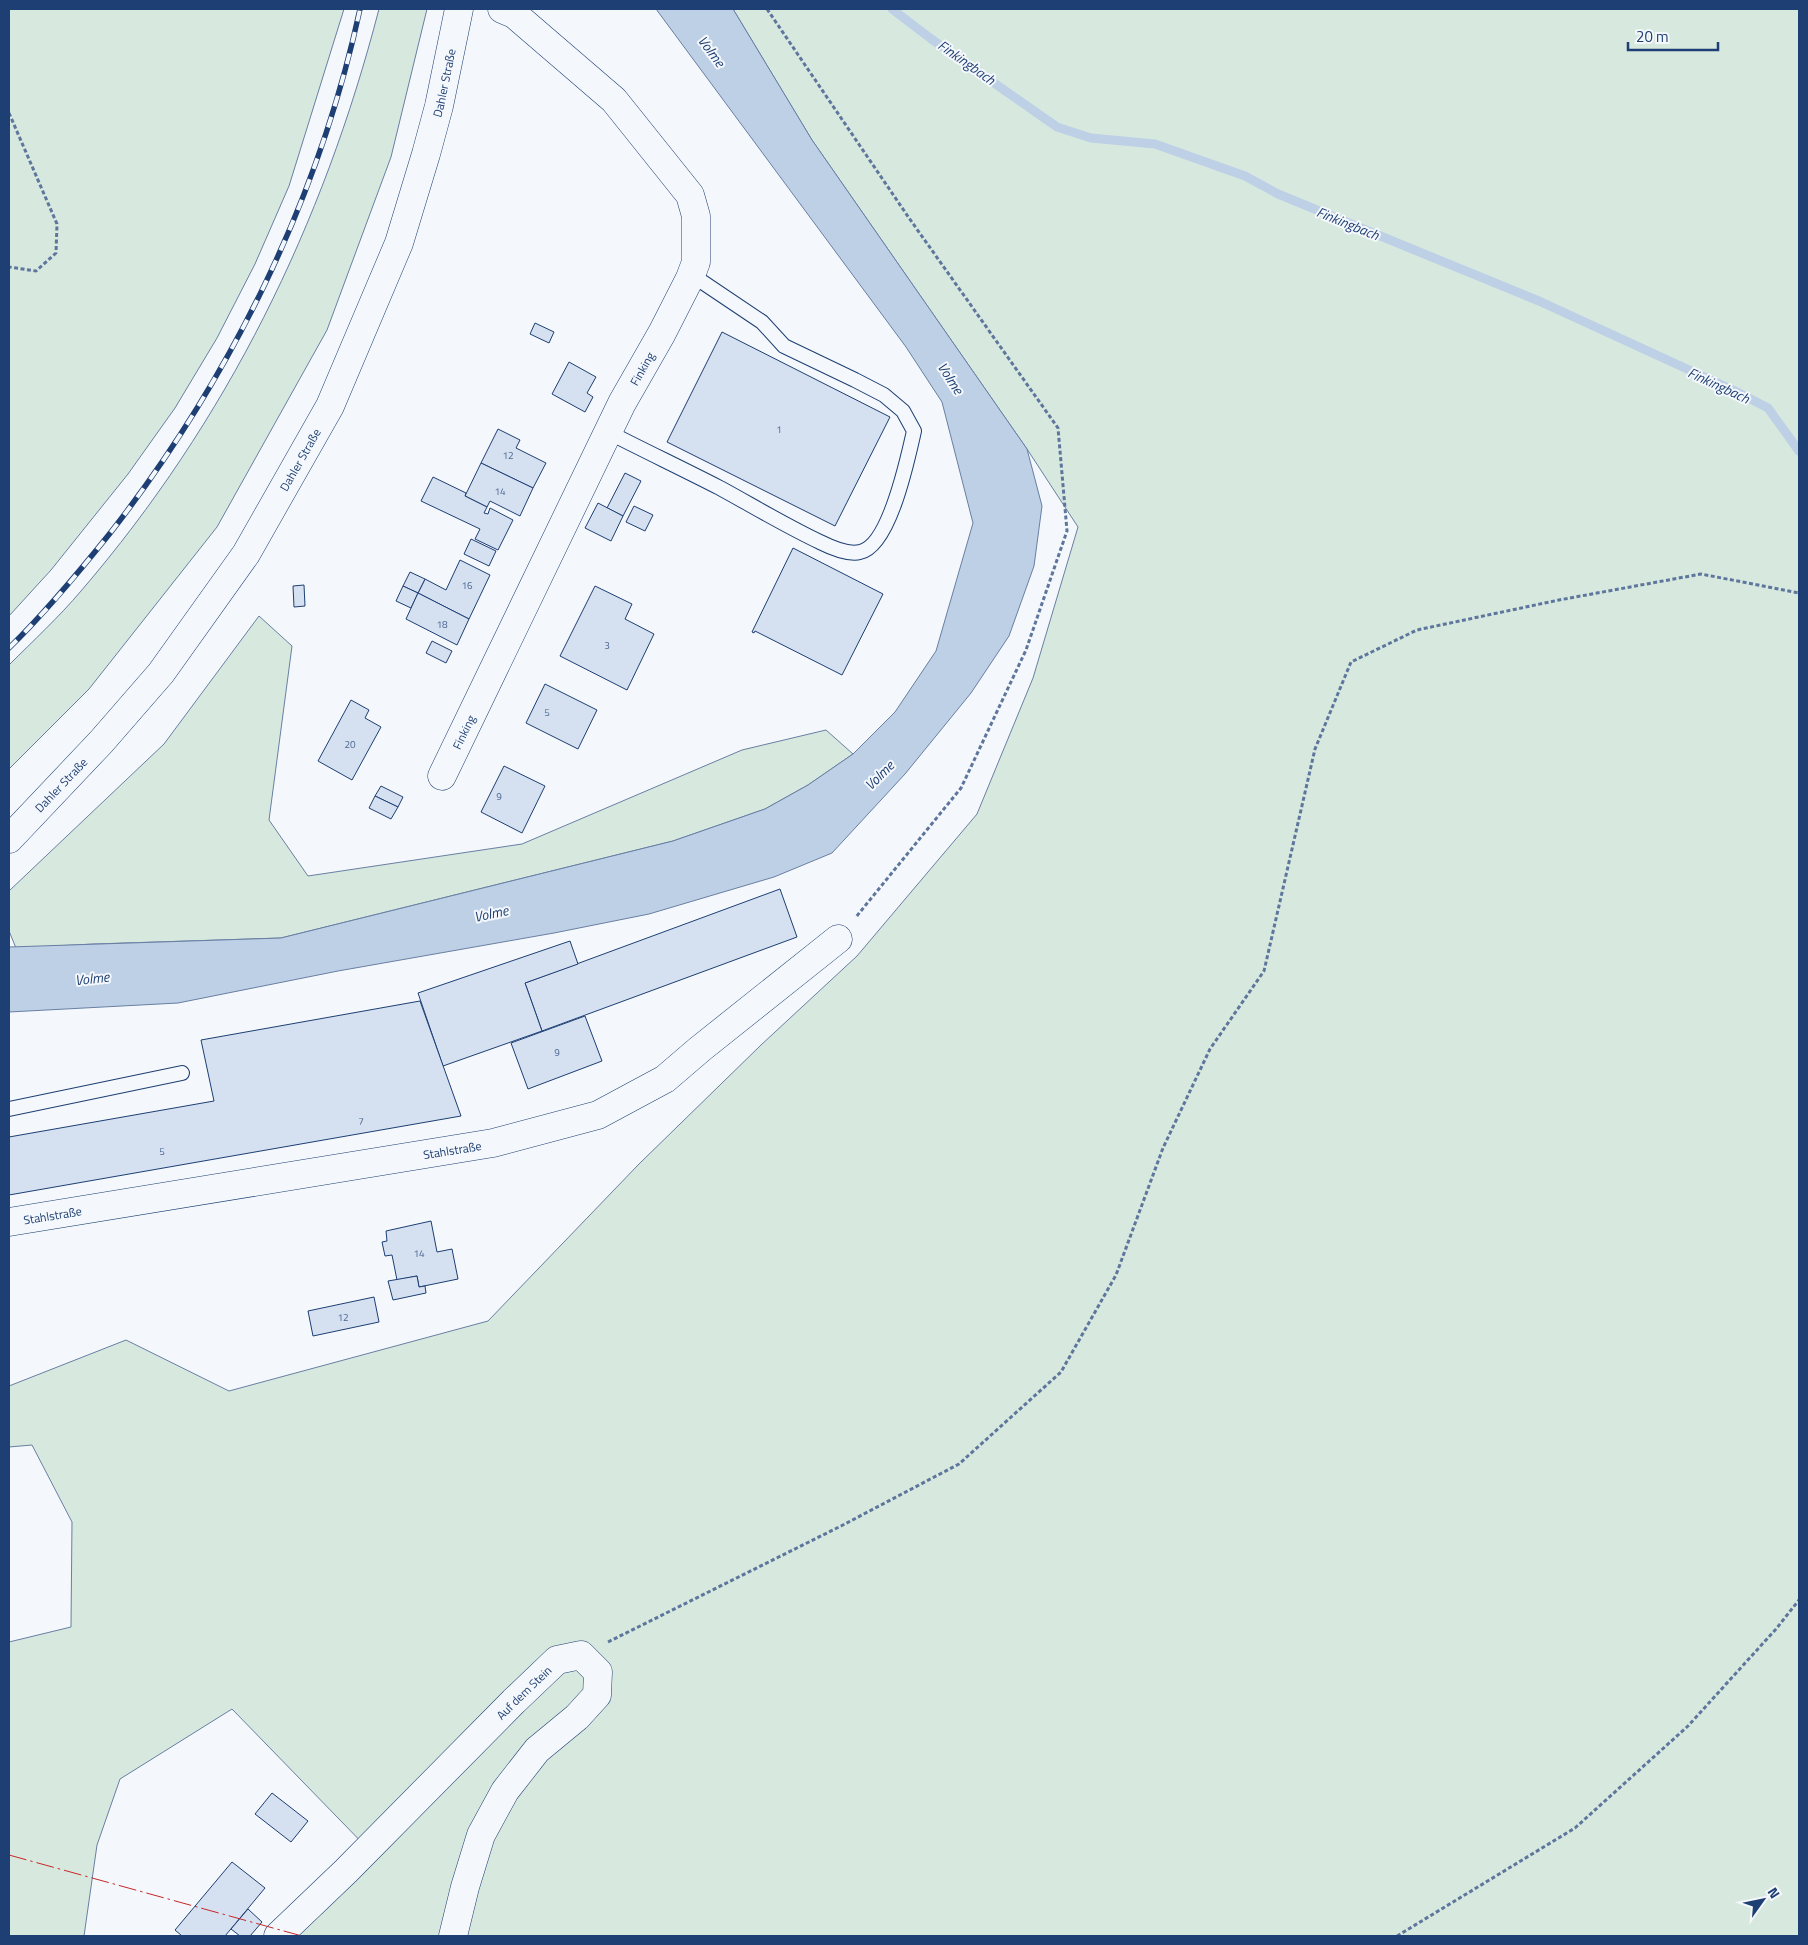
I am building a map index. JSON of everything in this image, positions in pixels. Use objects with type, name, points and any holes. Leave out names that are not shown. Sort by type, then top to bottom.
[{"type":"street","name":"Dahler Straße","points":[[9,839],[101,742],[161,673],[246,554],[330,406],[399,242],[439,106],[459,9]]},
{"type":"street","name":"Finking","points":[[442,776],[622,403],[662,333],[692,275],[696,262],[696,216],[690,195],[614,100],[514,14],[502,9]]},
{"type":"street","name":"Stahlstraße","points":[[9,1222],[493,1143],[598,1115],[665,1079],[838,939]]},
{"type":"street","name":"Auf dem Stein","points":[[278,1936],[346,1871],[514,1701],[558,1660],[581,1655]]},
{"type":"street","points":[[452,1936],[480,1835],[505,1791],[537,1750],[577,1718],[597,1695],[598,1672],[581,1655]]},
{"type":"lane","points":[[608,432],[718,487],[821,543],[848,552],[860,552],[872,545],[882,530],[896,502],[914,431],[903,411],[884,395],[784,346],[762,322],[692,275]]},
{"type":"lane","points":[[9,1109],[182,1073]]},
{"type":"path","points":[[767,9],[909,218],[1058,428],[1067,531],[1026,650],[961,788],[838,939]]},
{"type":"path","points":[[9,113],[57,224],[56,253],[36,271],[9,268]]},
{"type":"path","points":[[581,1655],[841,1526],[959,1464],[1060,1372],[1116,1275],[1163,1148],[1210,1050],[1264,972],[1315,749],[1351,662],[1417,630],[1559,600],[1701,574],[1799,593]]},
{"type":"path","points":[[1397,1936],[1575,1828],[1688,1726],[1776,1629],[1799,1600]]},
{"type":"shaded area","points":[[9,9],[344,9],[289,186],[255,264],[217,338],[175,408],[128,474],[51,570],[9,616]]},
{"type":"shaded area","points":[[379,9],[427,9],[391,157],[327,330],[217,527],[89,689],[9,769],[9,665],[73,601],[133,526],[181,459],[225,389],[264,317],[299,243],[329,167],[356,89]]},
{"type":"shaded area","points":[[733,9],[1799,9],[1799,1936],[292,1936],[374,1855],[232,1709],[120,1779],[97,1845],[84,1936],[9,1936],[9,1642],[71,1627],[72,1522],[32,1445],[9,1447],[9,1386],[126,1340],[229,1391],[488,1321],[639,1164],[761,1045],[857,956],[977,814],[1033,678],[1078,527],[1027,449],[812,140]]},
{"type":"shaded area","points":[[259,616],[292,646],[269,820],[308,876],[522,844],[742,750],[826,730],[853,754],[808,785],[765,809],[673,841],[281,938],[16,948],[9,931],[9,891],[164,744]]},
{"type":"water","name":"Volme","points":[[656,9],[733,9],[812,140],[1027,449],[1042,506],[1034,566],[1009,636],[971,693],[905,774],[832,853],[774,877],[649,914],[554,933],[338,971],[178,1003],[9,1012],[9,947],[281,938],[673,841],[765,809],[808,785],[853,754],[895,712],[936,651],[973,523],[942,402],[906,347]]},
{"type":"building","points":[[535,323],[554,332],[549,343],[530,334]]},
{"type":"building","points":[[722,332],[890,417],[835,526],[667,442]]},
{"type":"building","points":[[569,362],[596,377],[587,393],[593,397],[585,412],[552,394]]},
{"type":"building","points":[[498,429],[520,440],[516,448],[546,463],[533,488],[481,463]]},
{"type":"building","points":[[481,463],[533,488],[520,516],[490,501],[487,507],[465,496]]},
{"type":"building","points":[[625,473],[641,481],[623,516],[607,508]]},
{"type":"building","points":[[433,477],[466,493],[465,496],[487,507],[484,513],[488,514],[490,508],[513,520],[498,550],[475,539],[480,529],[421,501]]},
{"type":"building","points":[[598,503],[623,516],[611,541],[585,528]]},
{"type":"building","points":[[634,506],[653,515],[645,531],[626,522]]},
{"type":"building","points":[[471,539],[496,551],[489,566],[464,554]]},
{"type":"building","points":[[793,548],[883,594],[842,675],[755,631],[754,633],[752,632]]},
{"type":"building","points":[[460,560],[490,575],[469,619],[418,593],[425,579],[446,590]]},
{"type":"building","points":[[410,572],[425,579],[418,593],[403,586]]},
{"type":"building","points":[[304,585],[305,606],[294,607],[293,586]]},
{"type":"building","points":[[403,586],[418,593],[411,608],[396,601]]},
{"type":"building","points":[[595,586],[632,604],[625,619],[654,634],[627,690],[560,656]]},
{"type":"building","points":[[418,593],[469,619],[457,645],[406,619]]},
{"type":"building","points":[[432,641],[452,651],[446,663],[426,653]]},
{"type":"building","points":[[545,684],[597,710],[578,749],[526,723]]},
{"type":"building","points":[[351,700],[369,710],[365,718],[381,727],[352,780],[318,761]]},
{"type":"building","points":[[504,766],[545,786],[522,833],[481,812]]},
{"type":"building","points":[[381,786],[403,797],[398,807],[375,796]]},
{"type":"building","points":[[375,796],[398,807],[391,819],[369,808]]},
{"type":"building","points":[[780,889],[797,937],[542,1031],[525,983]]},
{"type":"building","points":[[570,941],[578,964],[525,983],[542,1031],[443,1066],[418,993]]},
{"type":"building","points":[[420,1001],[461,1116],[9,1195],[9,1137],[214,1101],[201,1040]]},
{"type":"building","points":[[585,1016],[602,1061],[528,1089],[511,1043]]},
{"type":"building","points":[[431,1221],[437,1252],[452,1249],[458,1279],[419,1287],[417,1276],[397,1280],[392,1255],[385,1256],[382,1242],[387,1241],[386,1231]]},
{"type":"building","points":[[417,1276],[419,1287],[425,1286],[426,1293],[393,1300],[388,1281]]},
{"type":"building","points":[[374,1297],[379,1322],[313,1336],[308,1311]]},
{"type":"building","points":[[272,1793],[308,1821],[291,1842],[255,1814]]},
{"type":"building","points":[[232,1862],[265,1888],[225,1936],[182,1936],[175,1930]]},
{"type":"building","points":[[248,1909],[262,1922],[250,1936],[240,1936],[231,1929]]},
{"type":"waterway","name":"Finkingbach","points":[[892,9],[1057,127],[1091,138],[1155,144],[1245,176],[1278,194],[1539,301],[1768,408],[1799,451]]},
{"type":"railway","points":[[9,648],[62,592],[111,532],[154,473],[194,412],[231,349],[265,284],[295,218],[321,149],[342,80],[360,9]]},
{"type":"power","points":[[9,1855],[302,1936]]}]
